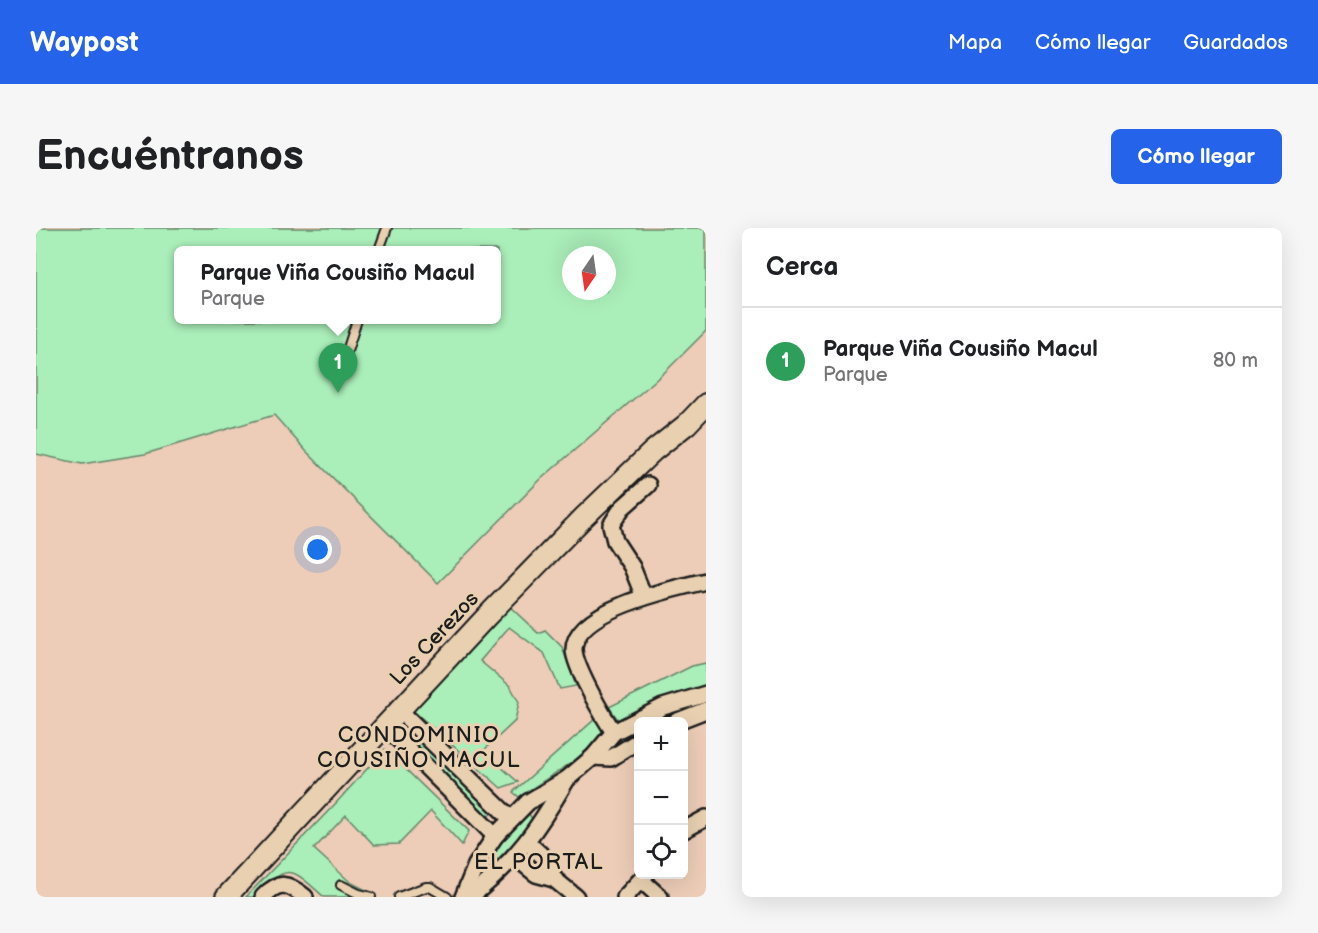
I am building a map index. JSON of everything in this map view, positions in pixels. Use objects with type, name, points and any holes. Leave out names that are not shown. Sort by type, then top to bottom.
[{"type":"street","name":"Los Cerezos","points":[[226,897],[487,616],[584,517],[706,404]]},
{"type":"street","name":"Los Cerezos","points":[[687,424],[706,415]]},
{"type":"street","points":[[644,597],[632,567],[615,541],[611,525],[622,508],[648,485]]},
{"type":"street","points":[[614,732],[598,708],[579,666],[574,650],[577,638],[586,625],[619,607],[644,597],[706,581]]},
{"type":"street","points":[[463,897],[482,856],[495,836],[522,807],[567,779],[594,757],[614,732],[663,707],[706,694]]},
{"type":"street","points":[[399,710],[510,818]]},
{"type":"street","points":[[688,717],[706,710]]},
{"type":"street","points":[[383,727],[397,738],[495,836]]},
{"type":"street","points":[[594,757],[611,758],[634,744]]},
{"type":"street","points":[[470,897],[516,857],[540,824],[567,779]]},
{"type":"street","points":[[522,807],[535,816],[540,824]]},
{"type":"street","points":[[688,828],[706,818]]},
{"type":"street","points":[[527,842],[548,861],[554,879]]},
{"type":"street","points":[[482,856],[488,867],[501,872]]},
{"type":"street","points":[[516,857],[536,874],[554,879],[576,897]]},
{"type":"street","points":[[625,897],[643,879]]},
{"type":"street","points":[[645,879],[660,897]]},
{"type":"street","points":[[263,897],[273,887],[280,885],[289,886],[305,897]]},
{"type":"lane","points":[[381,246],[387,228]]},
{"type":"lane","points":[[340,373],[356,324]]},
{"type":"lane","points":[[341,885],[371,897]]},
{"type":"lane","points":[[399,897],[430,887],[447,897]]},
{"type":"green space","points":[[36,228],[706,228],[706,331],[666,371],[541,479],[438,583],[306,451],[274,415],[145,454],[82,464],[36,454]]},
{"type":"green space","points":[[507,604],[538,633],[545,630],[562,647],[576,686],[560,689],[544,653],[509,627],[480,661],[510,686],[519,702],[515,721],[483,751],[518,782],[501,788],[408,706]]},
{"type":"green space","points":[[706,663],[706,685],[628,720],[619,721],[609,707],[692,666]]},
{"type":"green space","points":[[594,720],[601,723],[603,735],[577,759],[519,797],[513,792]]},
{"type":"green space","points":[[414,733],[492,813],[487,817],[408,739]]},
{"type":"green space","points":[[385,749],[469,831],[462,845],[431,811],[399,844],[374,845],[346,815],[314,849],[350,882],[368,891],[371,897],[324,897],[303,879],[289,873],[274,879],[254,897],[246,897],[336,803]]},
{"type":"green space","points":[[522,812],[529,814],[534,822],[497,860],[492,858],[490,854]]},
{"type":"place","name":"Parque Viña Cousiño Macul","points":[[338,393]]},
{"type":"district","name":"CONDOMINIO COUSIÑO MACUL","points":[[419,746]]},
{"type":"district","name":"EL PORTAL","points":[[539,861]]}]
